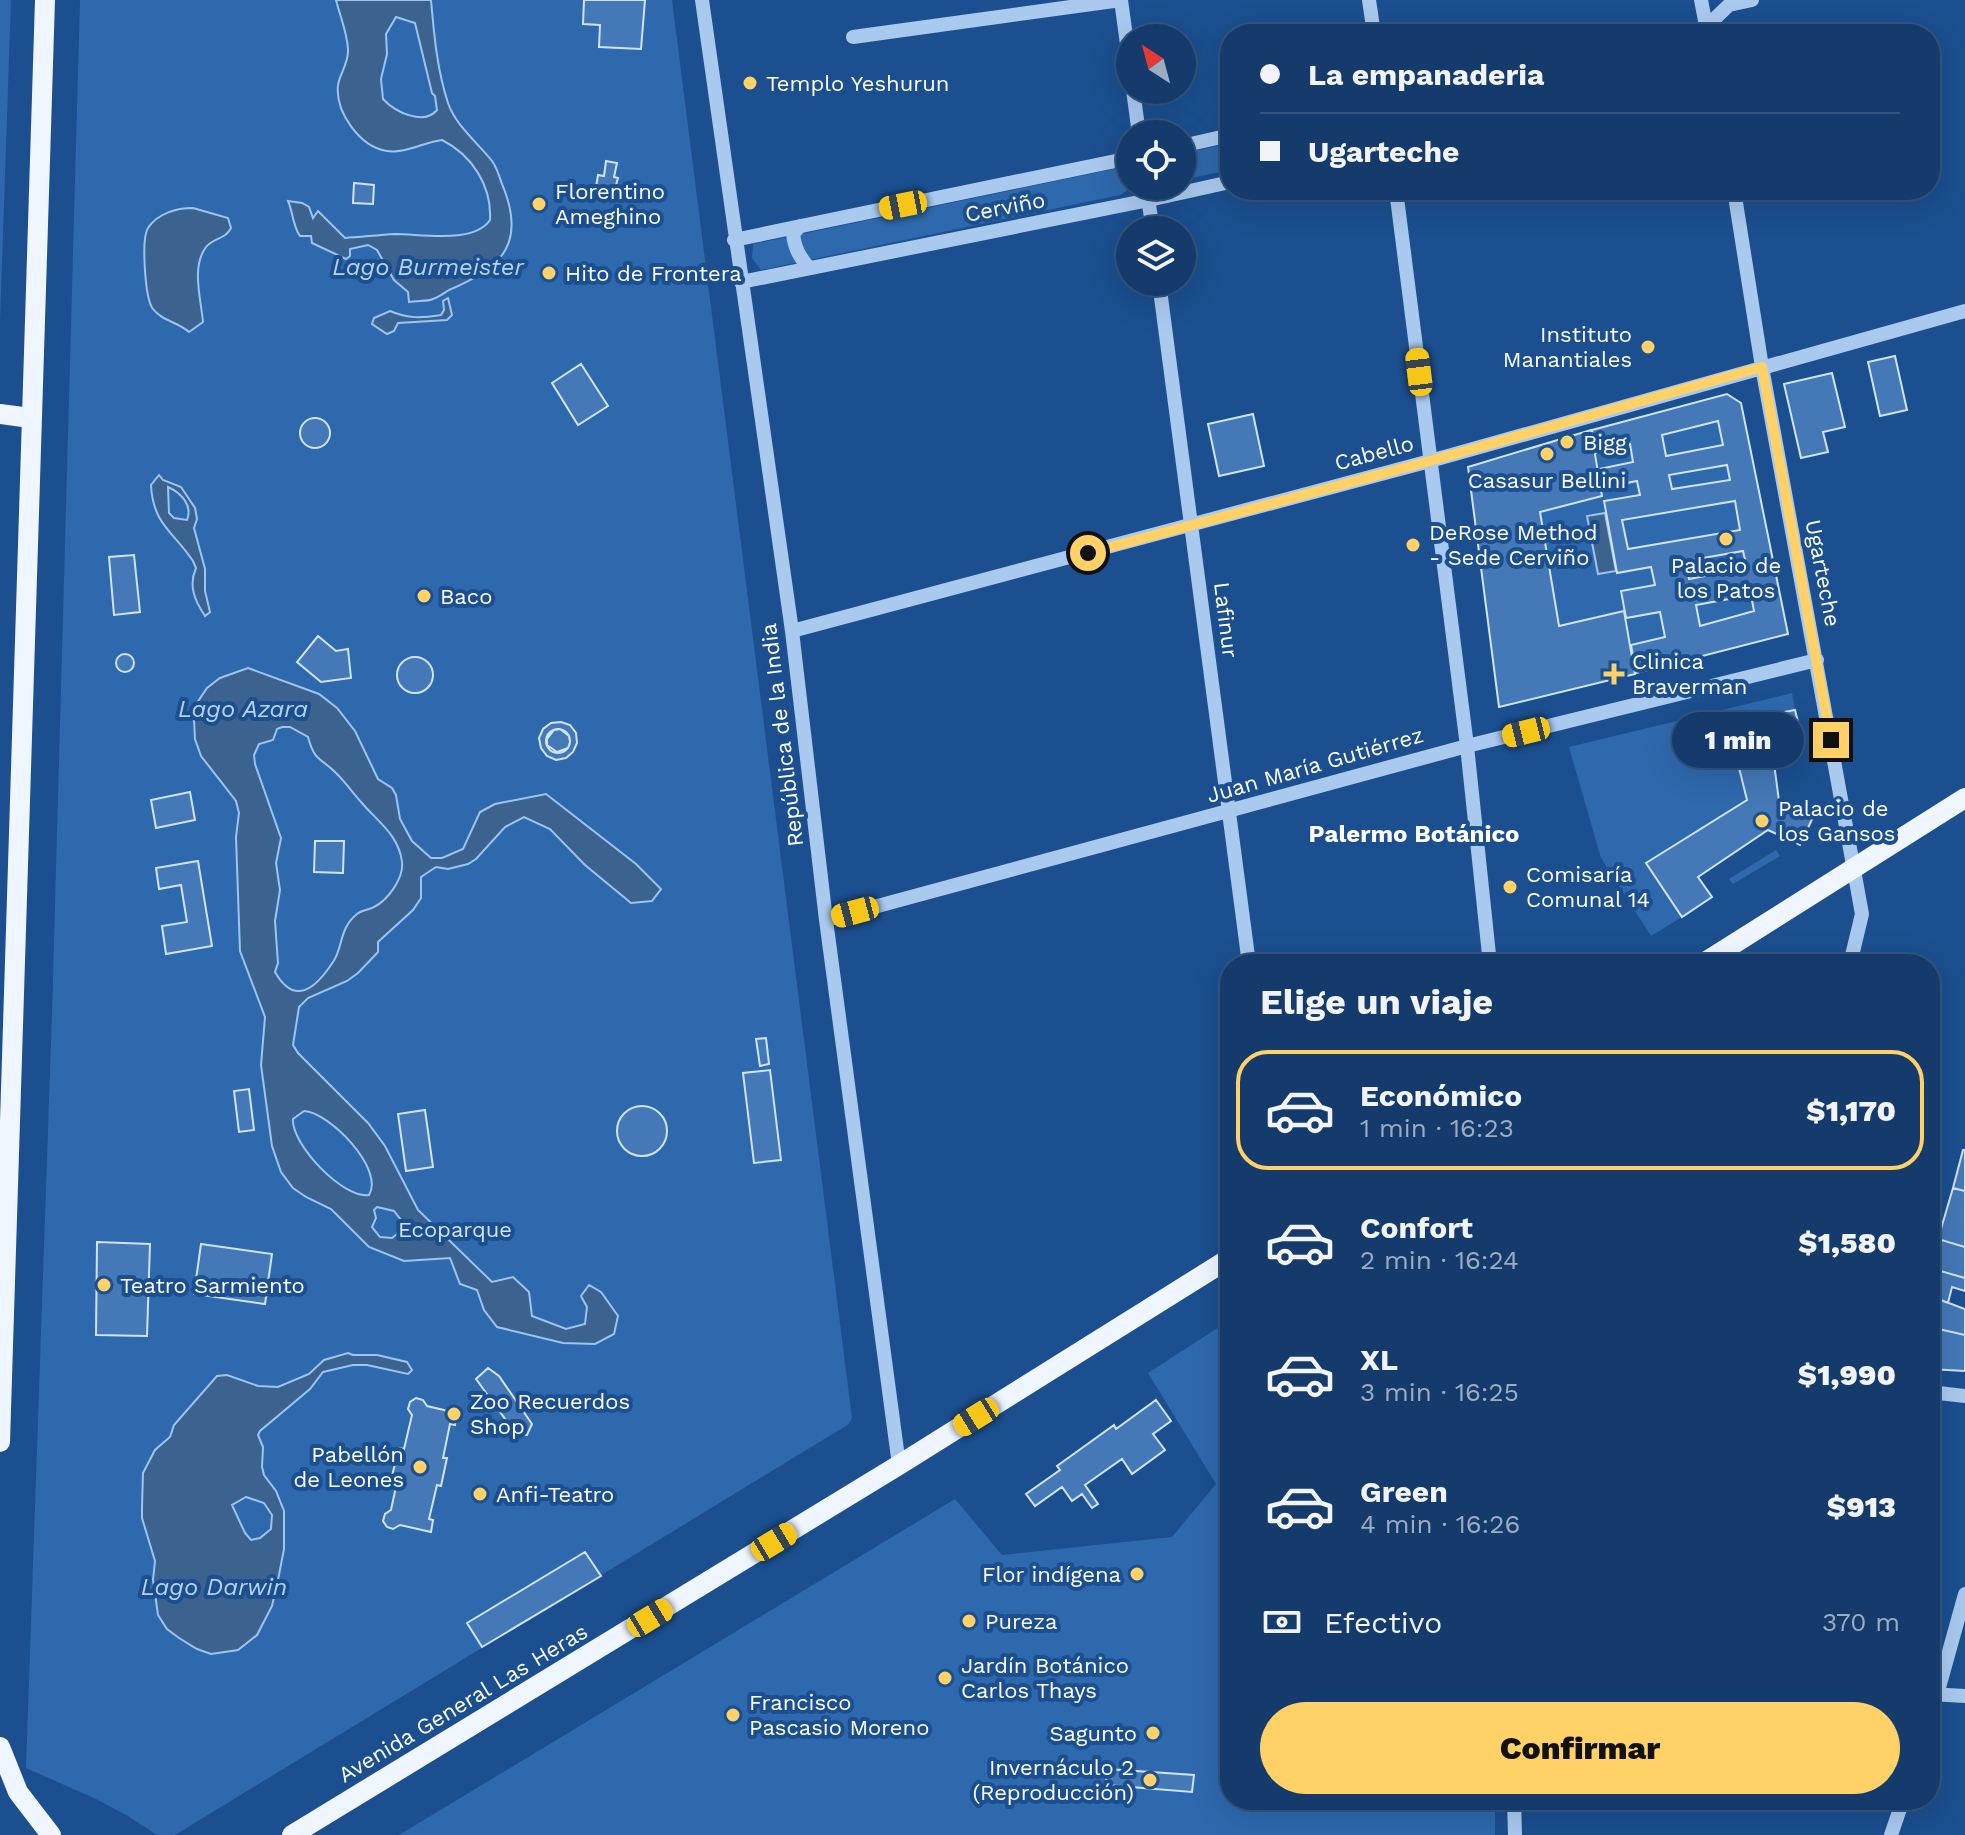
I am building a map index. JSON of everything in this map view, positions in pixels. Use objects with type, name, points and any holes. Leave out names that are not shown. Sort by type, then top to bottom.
[{"type":"main road","points":[[0,1442],[7,1032],[45,0]]},
{"type":"main road","points":[[0,414],[30,418]]},
{"type":"main road","points":[[1718,954],[1965,798]]},
{"type":"main road","name":"Avenida General Las Heras","points":[[292,1835],[899,1465],[1220,1264]]},
{"type":"main road","points":[[0,1747],[18,1792],[51,1835]]},
{"type":"street","name":"República de la India","points":[[702,0],[792,631],[826,920],[899,1465]]},
{"type":"street","points":[[853,37],[1121,0],[1124,24]]},
{"type":"street","points":[[1369,0],[1373,24]]},
{"type":"street","points":[[1701,0],[1705,24]]},
{"type":"street","points":[[1712,24],[1729,5],[1752,0]]},
{"type":"street","points":[[1196,143],[1220,137]]},
{"type":"street","name":"Cerviño","points":[[734,240],[1116,161]]},
{"type":"street","name":"Cerviño","points":[[1196,187],[1220,183]]},
{"type":"street","name":"Cerviño","points":[[741,282],[1116,200]]},
{"type":"street","points":[[1397,200],[1467,746],[1489,954]]},
{"type":"street","name":"Ugarteche","points":[[1736,200],[1762,367],[1862,914],[1852,954]]},
{"type":"street","points":[[800,226],[793,234],[794,241],[797,254],[809,268]]},
{"type":"street","name":"Lafinur","points":[[1161,296],[1248,954]]},
{"type":"street","name":"Cabello","points":[[792,631],[1192,526],[1965,311]]},
{"type":"street","name":"Juan María Gutiérrez","points":[[826,920],[1467,746],[1817,660]]},
{"type":"street","points":[[1940,1393],[1965,1396]]},
{"type":"street","points":[[1940,1675],[1965,1594]]},
{"type":"street","points":[[1940,1694],[1965,1696]]},
{"type":"street","points":[[1514,1810],[1515,1835]]},
{"type":"street","points":[[1891,1835],[1900,1810]]},
{"type":"green space","points":[[0,0],[11,0],[0,322]]},
{"type":"green space","name":"Ecoparque","points":[[80,0],[672,0],[852,1418],[849,1424],[175,1835],[157,1835],[96,1799],[26,1768],[52,1014]]},
{"type":"green space","points":[[1220,145],[1220,172],[1196,177],[1196,151]]},
{"type":"green space","points":[[1116,170],[1116,196],[761,270],[752,258],[753,244]]},
{"type":"green space","points":[[1718,421],[1723,445],[1666,456],[1662,436]]},
{"type":"green space","points":[[1630,444],[1633,462],[1599,469],[1596,453]]},
{"type":"green space","points":[[1727,465],[1730,480],[1672,489],[1669,475]]},
{"type":"green space","points":[[1637,481],[1640,495],[1603,502],[1605,513],[1587,517],[1598,574],[1651,567],[1655,585],[1620,592],[1624,611],[1559,626],[1540,512],[1602,496],[1601,488]]},
{"type":"green space","points":[[1735,501],[1740,530],[1628,549],[1622,520]]},
{"type":"green space","points":[[1743,551],[1747,568],[1689,579],[1686,561]]},
{"type":"green space","points":[[1751,595],[1754,611],[1700,626],[1696,605]]},
{"type":"green space","points":[[1660,612],[1665,637],[1631,645],[1626,618]]},
{"type":"green space","points":[[1792,693],[1795,710],[1728,723],[1747,800],[1646,863],[1682,917],[1651,936],[1601,858],[1569,747]]},
{"type":"green space","points":[[1776,850],[1780,856],[1733,884],[1729,879]]},
{"type":"green space","name":"Jardín Botánico Carlos Thays","points":[[1220,1326],[1220,1810],[1495,1810],[1495,1835],[399,1835],[955,1499],[1002,1555],[1172,1537],[1216,1484],[1148,1373]]},
{"type":"water","name":"Lago Burmeister","points":[[336,0],[431,0],[439,65],[448,103],[461,126],[494,164],[504,189],[512,226],[504,253],[482,273],[431,300],[409,302],[408,292],[394,280],[377,250],[368,245],[350,249],[350,256],[346,259],[312,243],[311,236],[300,236],[294,224],[288,201],[309,207],[313,218],[318,211],[345,238],[395,234],[460,235],[482,227],[490,220],[484,184],[471,163],[453,146],[442,140],[401,151],[387,151],[368,143],[351,127],[338,95],[348,49]],"holes":[[[396,17],[415,23],[437,110],[425,117],[402,112],[383,99],[381,79],[387,54],[386,34]]]},
{"type":"water","points":[[193,208],[228,218],[231,228],[226,235],[209,244],[201,255],[198,283],[203,322],[189,332],[153,309],[144,256],[148,228],[157,219],[174,210]]},
{"type":"water","points":[[448,298],[452,315],[447,320],[398,323],[394,331],[387,334],[372,324],[374,318],[390,311],[415,317],[441,315],[443,301]]},
{"type":"water","points":[[159,475],[163,480],[181,487],[195,508],[197,519],[194,528],[205,569],[205,591],[210,612],[205,616],[194,593],[196,568],[160,519],[151,485]],"holes":[[[168,487],[187,505],[187,520],[174,518],[169,513]]]},
{"type":"water","points":[[1605,513],[1616,571],[1598,574],[1587,516]]},
{"type":"water","name":"Lago Azara","points":[[248,668],[319,694],[337,708],[355,731],[378,779],[392,788],[396,795],[400,819],[412,841],[431,858],[442,858],[463,849],[480,812],[495,804],[546,794],[636,864],[661,889],[652,901],[631,903],[585,865],[550,829],[524,817],[505,827],[468,864],[448,869],[436,867],[421,877],[421,898],[413,910],[378,942],[378,952],[347,981],[308,998],[299,1007],[293,1045],[368,1123],[385,1146],[418,1210],[492,1282],[513,1277],[529,1292],[532,1316],[566,1329],[585,1324],[587,1307],[581,1296],[589,1285],[601,1292],[618,1316],[614,1334],[595,1344],[563,1343],[497,1327],[484,1310],[477,1290],[460,1284],[450,1258],[404,1261],[369,1247],[331,1209],[293,1188],[281,1172],[272,1146],[261,1065],[265,1017],[240,951],[236,837],[239,813],[236,801],[201,756],[195,739],[197,703],[207,688],[220,678]],"holes":[[[290,727],[308,737],[316,756],[340,777],[392,836],[402,862],[398,881],[390,894],[351,920],[326,971],[312,986],[298,991],[290,989],[275,972],[278,963],[275,921],[280,890],[276,863],[281,838],[254,755],[259,744],[273,740],[277,729]],[[304,1111],[315,1114],[340,1131],[362,1157],[369,1171],[372,1184],[369,1195],[346,1188],[320,1168],[300,1142],[293,1119]],[[377,1207],[394,1211],[401,1220],[397,1234],[392,1238],[380,1237],[372,1227],[376,1218],[374,1210]]]},
{"type":"water","name":"Lago Darwin","points":[[348,1353],[377,1355],[407,1362],[412,1370],[408,1374],[353,1365],[323,1372],[310,1389],[260,1431],[264,1475],[276,1491],[284,1511],[284,1549],[272,1606],[257,1635],[238,1650],[211,1654],[197,1649],[167,1629],[158,1615],[153,1580],[155,1561],[142,1518],[143,1473],[155,1450],[170,1437],[174,1425],[217,1376],[227,1375],[258,1386],[278,1387],[309,1374],[324,1360]],"holes":[[[246,1497],[264,1503],[272,1515],[271,1529],[260,1538],[251,1540],[232,1505]]]},
{"type":"building","points":[[584,0],[645,0],[641,49],[599,47],[600,25],[583,24]]},
{"type":"building","points":[[606,161],[617,163],[614,177],[618,178],[613,196],[601,194],[602,188],[596,187],[598,175],[604,176]]},
{"type":"building","points":[[354,183],[374,185],[373,204],[353,203]]},
{"type":"building","points":[[1895,356],[1907,410],[1880,416],[1868,362]]},
{"type":"building","points":[[581,364],[608,406],[578,425],[552,383]]},
{"type":"building","points":[[1832,373],[1845,427],[1823,432],[1828,452],[1801,458],[1784,384]]},
{"type":"building","name":"Palacio de los Patos","points":[[1727,394],[1741,403],[1788,634],[1636,673],[1631,645],[1665,637],[1660,612],[1626,618],[1621,591],[1655,585],[1651,567],[1617,573],[1604,501],[1640,495],[1637,481],[1601,488],[1599,469],[1633,462],[1630,444],[1596,453],[1592,430]],"holes":[[[1718,421],[1723,445],[1666,456],[1662,435]],[[1727,465],[1730,480],[1672,489],[1669,475]],[[1735,501],[1740,530],[1628,549],[1622,520]],[[1743,551],[1747,568],[1689,579],[1686,561]],[[1751,595],[1754,611],[1700,626],[1696,605]]]},
{"type":"building","points":[[1253,414],[1264,466],[1219,476],[1208,424]]},
{"type":"building","points":[[315,418],[326,422],[330,433],[326,444],[315,448],[304,444],[300,433],[304,422]]},
{"type":"building","points":[[1591,430],[1602,496],[1540,512],[1559,626],[1624,611],[1635,674],[1499,707],[1468,467]]},
{"type":"building","points":[[134,555],[140,612],[114,615],[109,557]]},
{"type":"building","points":[[318,636],[336,651],[348,649],[351,678],[321,682],[297,662]]},
{"type":"building","points":[[125,654],[134,663],[125,672],[116,663]]},
{"type":"building","points":[[415,657],[427,663],[433,675],[427,687],[415,693],[403,687],[397,675],[403,663]]},
{"type":"building","name":"Palacio de los Gansos","points":[[1795,710],[1803,741],[1772,748],[1779,801],[1815,813],[1800,845],[1768,830],[1698,877],[1712,897],[1682,917],[1646,863],[1747,800],[1728,723]]},
{"type":"building","points":[[551,723],[570,725],[576,733],[577,743],[566,758],[556,760],[547,756],[541,748],[539,738],[543,729]],"holes":[[[560,729],[569,736],[568,748],[557,752],[547,745],[547,739],[554,730]]]},
{"type":"building","points":[[558,729],[566,733],[570,741],[566,749],[558,753],[550,749],[546,741],[550,733]]},
{"type":"building","points":[[190,792],[195,820],[156,828],[151,800]]},
{"type":"building","points":[[315,841],[344,841],[343,873],[314,872]]},
{"type":"building","points":[[198,861],[212,946],[166,954],[162,926],[187,922],[181,885],[159,889],[156,868]]},
{"type":"building","points":[[766,1038],[769,1064],[760,1066],[756,1039]]},
{"type":"building","points":[[770,1070],[781,1160],[754,1163],[743,1073]]},
{"type":"building","points":[[249,1089],[254,1130],[239,1132],[234,1091]]},
{"type":"building","points":[[642,1106],[660,1113],[667,1131],[660,1149],[642,1156],[624,1149],[617,1131],[624,1113]]},
{"type":"building","points":[[425,1110],[433,1167],[406,1171],[398,1114]]},
{"type":"building","points":[[1965,1150],[1965,1191],[1953,1188]]},
{"type":"building","points":[[1953,1188],[1965,1191],[1965,1247],[1940,1240]]},
{"type":"building","points":[[1940,1240],[1965,1247],[1965,1278],[1940,1271]]},
{"type":"building","points":[[97,1242],[150,1244],[147,1336],[96,1335]]},
{"type":"building","points":[[201,1244],[272,1254],[265,1304],[194,1294]]},
{"type":"building","points":[[1940,1271],[1965,1278],[1965,1291],[1952,1287],[1948,1303],[1940,1300]]},
{"type":"building","points":[[1940,1300],[1965,1309],[1965,1335],[1940,1329]]},
{"type":"building","points":[[1940,1329],[1965,1335],[1965,1371],[1940,1370]]},
{"type":"building","points":[[488,1368],[499,1376],[532,1424],[527,1435],[516,1434],[476,1379]]},
{"type":"building","name":"Pabellón de Leones","points":[[416,1398],[423,1400],[427,1406],[457,1413],[455,1425],[450,1424],[441,1486],[437,1485],[429,1519],[433,1520],[431,1532],[400,1525],[393,1529],[383,1521],[385,1514],[391,1510],[398,1477],[392,1476],[399,1448],[404,1449],[412,1415],[408,1409],[410,1402]]},
{"type":"building","points":[[1156,1400],[1171,1421],[1153,1434],[1165,1450],[1132,1474],[1122,1459],[1085,1485],[1098,1504],[1092,1508],[1082,1494],[1072,1501],[1062,1487],[1035,1506],[1026,1494],[1060,1470],[1057,1466],[1114,1425],[1116,1429]]},
{"type":"building","points":[[585,1552],[601,1576],[482,1647],[467,1623]]},
{"type":"building","name":"Invernáculo 2 (Reproducción)","points":[[1107,1769],[1194,1775],[1192,1792],[1106,1785]]},
{"type":"place","name":"Templo Yeshurun","points":[[750,83]]},
{"type":"place","name":"Florentino Ameghino","points":[[539,204]]},
{"type":"place","name":"Hito de Frontera","points":[[549,273]]},
{"type":"place","name":"Instituto Manantiales","points":[[1648,347]]},
{"type":"place","name":"Bigg","points":[[1567,442]]},
{"type":"place","name":"Casasur Bellini","points":[[1547,454]]},
{"type":"place","name":"Palacio de los Patos","points":[[1726,539]]},
{"type":"place","name":"DeRose Method - Sede Cerviño","points":[[1413,545]]},
{"type":"place","name":"Baco","points":[[424,596]]},
{"type":"place","name":"Clinica Braverman","points":[[1614,674]]},
{"type":"place","name":"Palacio de los Gansos","points":[[1762,821]]},
{"type":"place","name":"Comisaría Comunal 14","points":[[1510,887]]},
{"type":"place","name":"Teatro Sarmiento","points":[[104,1285]]},
{"type":"place","name":"Zoo Recuerdos Shop","points":[[454,1414]]},
{"type":"place","name":"Pabellón de Leones","points":[[420,1467]]},
{"type":"place","name":"Anfi-Teatro","points":[[480,1494]]},
{"type":"place","name":"Flor indígena","points":[[1137,1574]]},
{"type":"place","name":"Pureza","points":[[969,1621]]},
{"type":"place","name":"Jardín Botánico Carlos Thays","points":[[945,1678]]},
{"type":"place","name":"Francisco Pascasio Moreno","points":[[733,1715]]},
{"type":"place","name":"Sagunto","points":[[1153,1733]]},
{"type":"place","name":"Invernáculo 2 (Reproducción)","points":[[1150,1780]]},
{"type":"district","name":"Palermo Botánico","points":[[1414,834]]},
{"type":"route","points":[[1088,553],[1762,367],[1831,740]]}]
